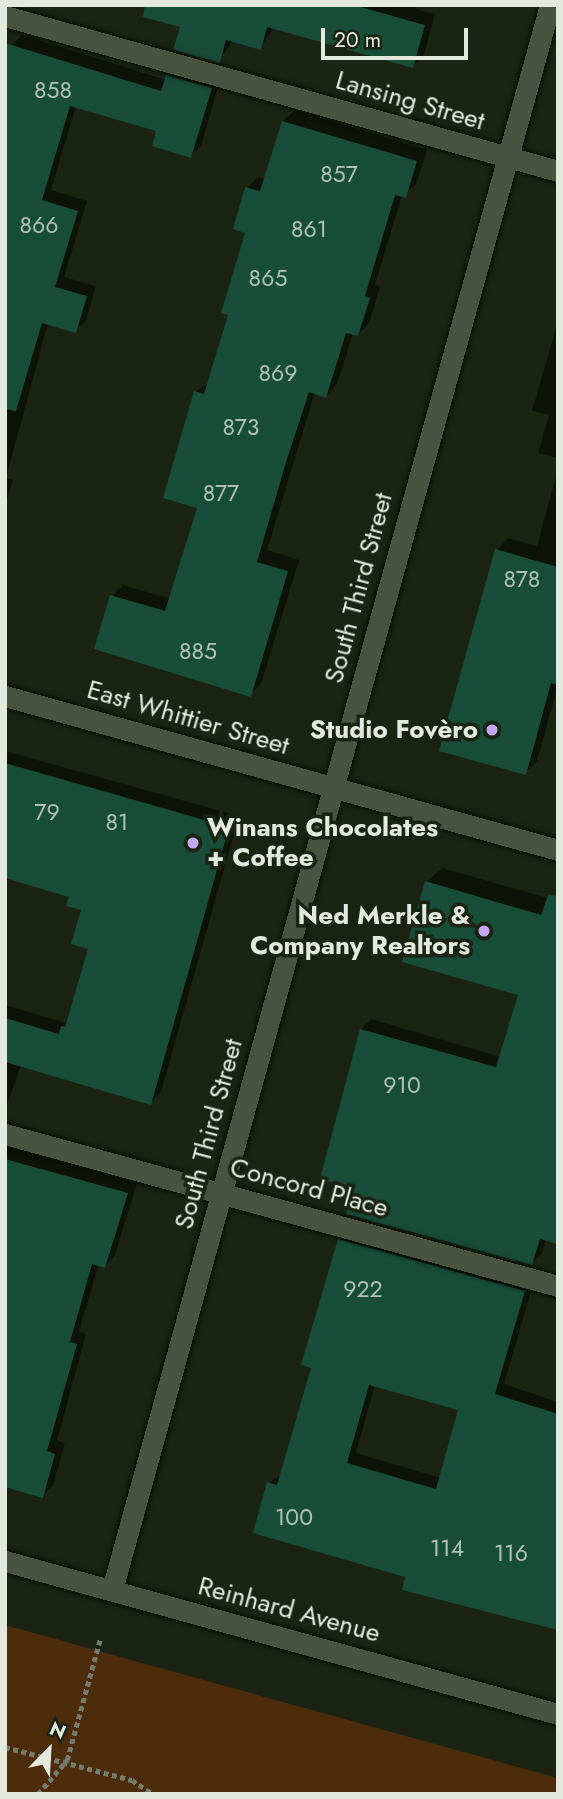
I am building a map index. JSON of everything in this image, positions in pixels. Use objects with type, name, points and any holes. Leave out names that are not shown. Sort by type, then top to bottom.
[{"type":"street","name":"South Third Street","points":[[112,1590],[550,5]]},
{"type":"street","name":"Lansing Street","points":[[5,16],[558,171]]},
{"type":"street","name":"East Whittier Street","points":[[5,696],[558,850]]},
{"type":"street","name":"Concord Place","points":[[5,1134],[558,1286]]},
{"type":"street","name":"Reinhard Avenue","points":[[5,1561],[558,1714]]},
{"type":"path","points":[[38,1794],[67,1760],[100,1639]]},
{"type":"path","points":[[5,1747],[67,1760],[132,1780],[153,1794]]},
{"type":"shaded area","points":[[5,1625],[558,1778],[558,1794],[5,1794]]},
{"type":"building","points":[[145,5],[353,5],[425,25],[413,68],[267,27],[261,50],[226,40],[220,63],[173,50],[180,27],[143,17]]},
{"type":"building","points":[[5,43],[161,91],[166,75],[212,88],[191,158],[152,146],[156,131],[70,106],[42,200],[78,211],[55,287],[87,296],[76,333],[42,323],[16,411],[5,409]]},
{"type":"building","points":[[282,121],[417,161],[406,198],[395,195],[365,296],[370,298],[358,336],[346,333],[326,398],[309,392],[286,462],[257,562],[288,571],[251,697],[94,649],[110,595],[165,611],[197,508],[163,498],[194,391],[204,394],[228,315],[221,313],[245,233],[233,229],[245,187],[260,191]]},
{"type":"building","points":[[495,549],[558,567],[558,685],[551,683],[526,775],[439,751]]},
{"type":"building","points":[[5,763],[229,827],[151,1105],[5,1062],[5,1018],[59,1034],[61,1026],[65,1027],[88,949],[71,944],[81,910],[66,906],[69,897],[5,878]]},
{"type":"building","points":[[425,881],[541,915],[548,895],[558,896],[558,1244],[540,1239],[532,1265],[346,1214],[353,1188],[320,1179],[360,1029],[496,1067],[518,995],[402,962]]},
{"type":"building","points":[[5,1159],[128,1193],[105,1268],[92,1264],[70,1342],[77,1344],[47,1451],[55,1454],[43,1498],[5,1487]]},
{"type":"building","points":[[338,1239],[525,1291],[495,1394],[558,1414],[558,1630],[402,1590],[405,1577],[253,1533],[267,1482],[277,1485],[311,1368],[301,1365]],"holes":[[[369,1385],[458,1410],[436,1489],[347,1463]]]},
{"type":"place","name":"Studio Fovèro","points":[[492,730]]},
{"type":"place","name":"Winans Chocolates + Coffee","points":[[193,843]]},
{"type":"place","name":"Ned Merkle & Company Realtors","points":[[484,931]]}]
